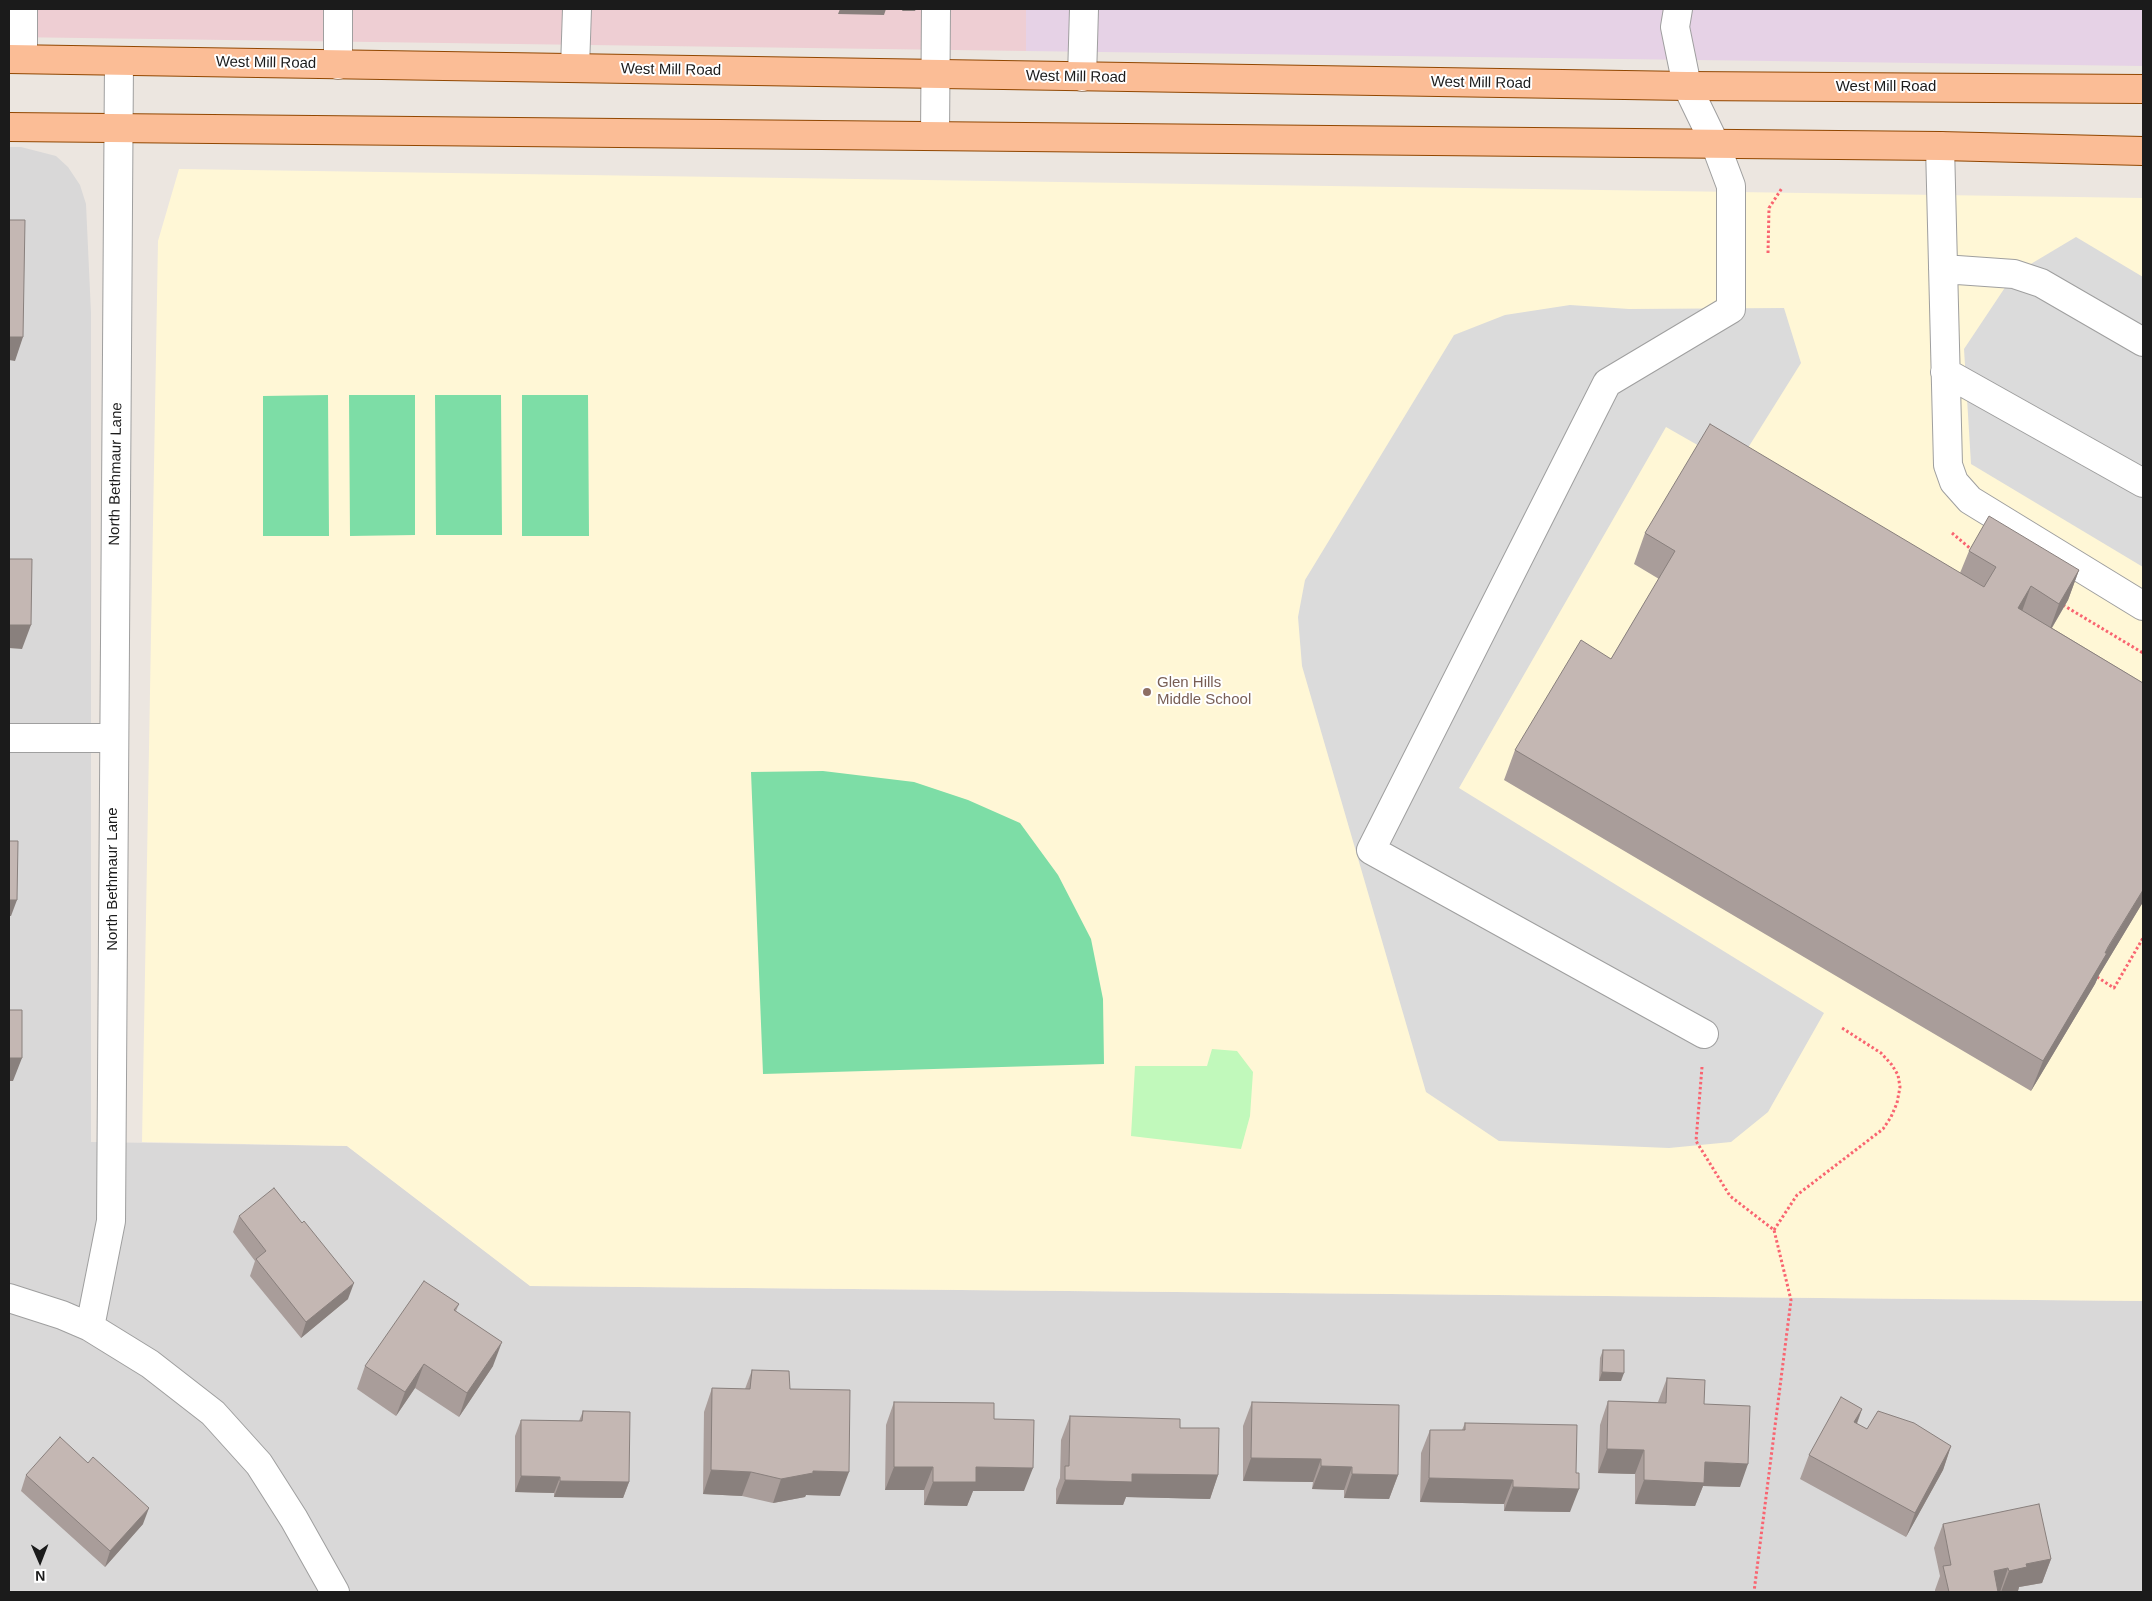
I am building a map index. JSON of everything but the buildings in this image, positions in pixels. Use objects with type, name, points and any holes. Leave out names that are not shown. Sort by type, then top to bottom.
[{"type":"main road","name":"West Mill Road","points":[[16,59],[1687,86],[2143,90]]},
{"type":"main road","points":[[9,128],[935,136],[1716,146],[1940,146],[2143,151]]},
{"type":"street","points":[[16,59],[23,9]]},
{"type":"street","points":[[338,9],[338,65]]},
{"type":"street","points":[[575,68],[577,9]]},
{"type":"street","points":[[935,136],[936,9]]},
{"type":"street","points":[[1082,77],[1084,9]]},
{"type":"street","points":[[1678,9],[1675,27],[1687,86],[1716,146],[1730,186],[1731,309],[1607,383],[1371,850],[1704,1034]]},
{"type":"street","name":"North Bethmaur Lane","points":[[90,1327],[111,1221],[119,61]]},
{"type":"street","points":[[1940,146],[1948,465],[1954,482],[1970,500],[2143,606]]},
{"type":"street","points":[[1942,269],[2014,274],[2041,283],[2143,342]]},
{"type":"street","points":[[1945,372],[2143,483]]},
{"type":"street","points":[[9,738],[113,738]]},
{"type":"street","points":[[9,1298],[62,1315],[90,1327],[150,1364],[213,1413],[259,1464],[294,1519],[335,1592]]},
{"type":"path","points":[[2097,977],[2114,988],[2143,938]]},
{"type":"path","points":[[1774,1230],[1797,1195],[1882,1129],[1892,1117],[1897,1103],[1900,1087],[1898,1075],[1892,1065],[1881,1053],[1842,1028]]},
{"type":"path","points":[[1704,1034],[1696,1141],[1730,1196],[1774,1230],[1791,1300],[1754,1592]]},
{"type":"shaded area","points":[[9,9],[1026,9],[1026,51],[9,37]]},
{"type":"shaded area","points":[[1026,9],[2143,9],[2143,66],[1026,51]]},
{"type":"shaded area","points":[[9,147],[21,147],[56,156],[68,167],[80,185],[86,204],[91,313],[91,1142],[347,1146],[531,1286],[2143,1301],[2143,1592],[9,1592]]},
{"type":"shaded area","name":"Glen Hills Middle School","points":[[179,169],[2143,198],[2143,1301],[530,1286],[347,1146],[142,1142],[158,241]]},
{"type":"shaded area","points":[[2076,237],[2143,277],[2143,567],[1971,464],[1964,349],[2014,274]]},
{"type":"shaded area","points":[[1570,305],[1629,309],[1784,308],[1801,363],[1736,467],[1666,427],[1459,788],[1824,1013],[1768,1112],[1731,1142],[1669,1148],[1499,1141],[1426,1092],[1302,666],[1298,617],[1305,580],[1454,335],[1505,315]]},
{"type":"green space","points":[[328,395],[329,536],[263,536],[263,396]]},
{"type":"green space","points":[[349,395],[415,395],[415,535],[350,536]]},
{"type":"green space","points":[[435,395],[501,395],[502,535],[436,535]]},
{"type":"green space","points":[[522,395],[588,395],[589,536],[522,536]]},
{"type":"green space","points":[[823,771],[914,782],[968,800],[1020,823],[1058,875],[1091,939],[1103,999],[1104,1064],[763,1074],[751,772]]},
{"type":"green space","points":[[1212,1049],[1237,1051],[1253,1072],[1250,1116],[1241,1149],[1131,1136],[1135,1066],[1207,1066]]},
{"type":"place","name":"Glen Hills Middle School","points":[[1147,692]]}]
